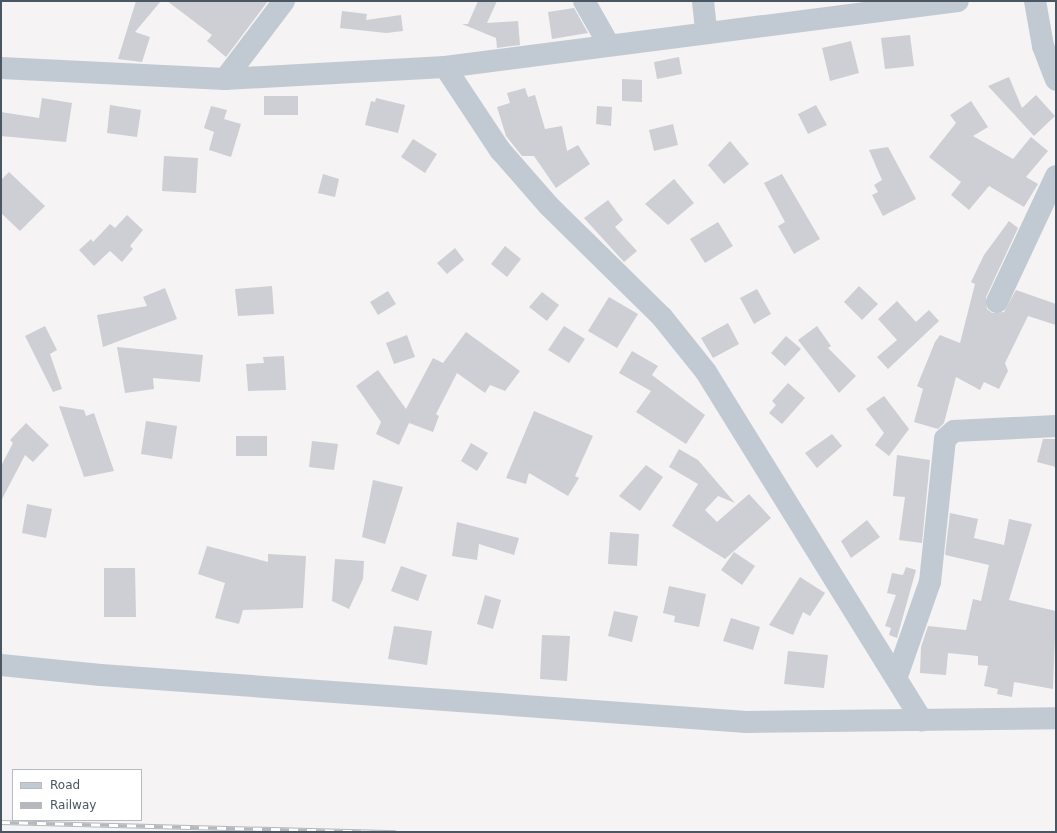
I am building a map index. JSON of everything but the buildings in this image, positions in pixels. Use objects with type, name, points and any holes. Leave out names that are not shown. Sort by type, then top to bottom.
[{"type":"street","points":[[225,79],[284,1]]},
{"type":"street","points":[[584,1],[609,45]]},
{"type":"street","points":[[703,1],[706,31]]},
{"type":"street","points":[[1,68],[225,79],[445,67],[706,31],[958,1]]},
{"type":"street","points":[[1035,1],[1043,46],[1056,80]]},
{"type":"street","points":[[445,67],[500,150],[549,206],[662,317],[706,372],[897,676],[922,720]]},
{"type":"street","points":[[997,302],[1056,176]]},
{"type":"street","points":[[897,676],[930,582],[945,439],[954,431],[1056,426]]},
{"type":"street","points":[[1,665],[101,675],[746,722],[1056,718]]},
{"type":"railway","points":[[1,822],[396,832]]}]
